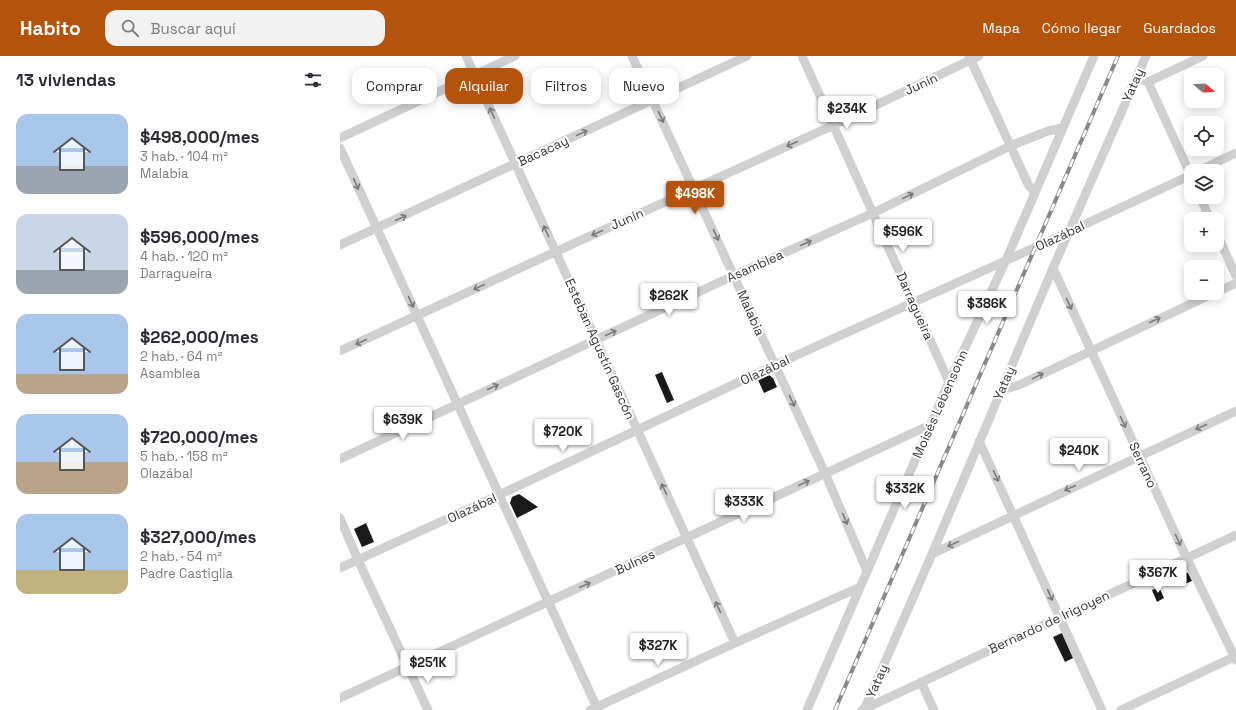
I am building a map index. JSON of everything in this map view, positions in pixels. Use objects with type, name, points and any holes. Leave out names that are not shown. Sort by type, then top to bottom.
[{"type":"street","name":"Esteban Agustín Gascón","points":[[466,56],[471,68]]},
{"type":"street","points":[[489,68],[515,56]]},
{"type":"street","name":"Malabia","points":[[632,56],[638,68]]},
{"type":"street","name":"Bacacay","points":[[679,88],[747,56]]},
{"type":"street","name":"Darragueira","points":[[802,56],[949,382]]},
{"type":"street","name":"Moisés Lebensohn","points":[[807,710],[930,425],[1006,260],[1034,192],[1094,56]]},
{"type":"street","name":"Yatay","points":[[863,710],[932,554],[1068,232],[1146,56]]},
{"type":"street","points":[[1148,82],[1204,56]]},
{"type":"street","points":[[973,57],[1010,146],[1029,186],[1034,192]]},
{"type":"street","name":"Junín","points":[[340,351],[834,125],[973,57]]},
{"type":"street","points":[[1137,78],[1148,82],[1188,164]]},
{"type":"street","points":[[340,138],[445,89]]},
{"type":"street","name":"Esteban Agustín Gascón","points":[[487,104],[735,643]]},
{"type":"street","name":"Bacacay","points":[[340,245],[644,104]]},
{"type":"street","name":"Malabia","points":[[655,104],[825,473],[867,571]]},
{"type":"street","name":"Asamblea","points":[[340,459],[734,275],[873,213],[1010,146],[1048,131],[1063,128]]},
{"type":"street","points":[[340,148],[499,496],[549,601],[595,709],[735,643],[860,587]]},
{"type":"street","name":"Olazábal","points":[[1213,164],[1236,153]]},
{"type":"street","name":"Olazábal","points":[[340,568],[499,496],[775,365],[1184,178]]},
{"type":"street","points":[[1224,249],[1236,276]]},
{"type":"street","name":"Serrano","points":[[1053,268],[1187,559],[1235,657]]},
{"type":"street","points":[[1224,289],[1236,283]]},
{"type":"street","points":[[1002,390],[1019,385],[1199,300]]},
{"type":"street","points":[[932,554],[1236,410]]},
{"type":"street","name":"Bulnes","points":[[340,698],[930,425]]},
{"type":"street","points":[[979,441],[1102,710]]},
{"type":"street","points":[[340,518],[428,710]]},
{"type":"street","name":"Bernardo de Irigoyen","points":[[863,710],[1236,535]]},
{"type":"street","points":[[1121,710],[1235,657]]},
{"type":"street","points":[[921,682],[934,710]]},
{"type":"building","points":[[662,372],[674,400],[667,403],[655,375]]},
{"type":"building","points":[[769,375],[773,378],[777,387],[764,393],[758,380]]},
{"type":"building","points":[[519,494],[538,507],[517,518],[510,503],[512,497]]},
{"type":"building","points":[[366,523],[374,542],[362,547],[354,529]]},
{"type":"building","points":[[1183,572],[1188,573],[1192,581],[1180,586],[1175,575]]},
{"type":"building","points":[[1159,587],[1164,598],[1157,602],[1152,590]]},
{"type":"building","points":[[1062,633],[1073,658],[1065,662],[1053,637]]},
{"type":"railway","points":[[835,710],[1118,56]]}]
